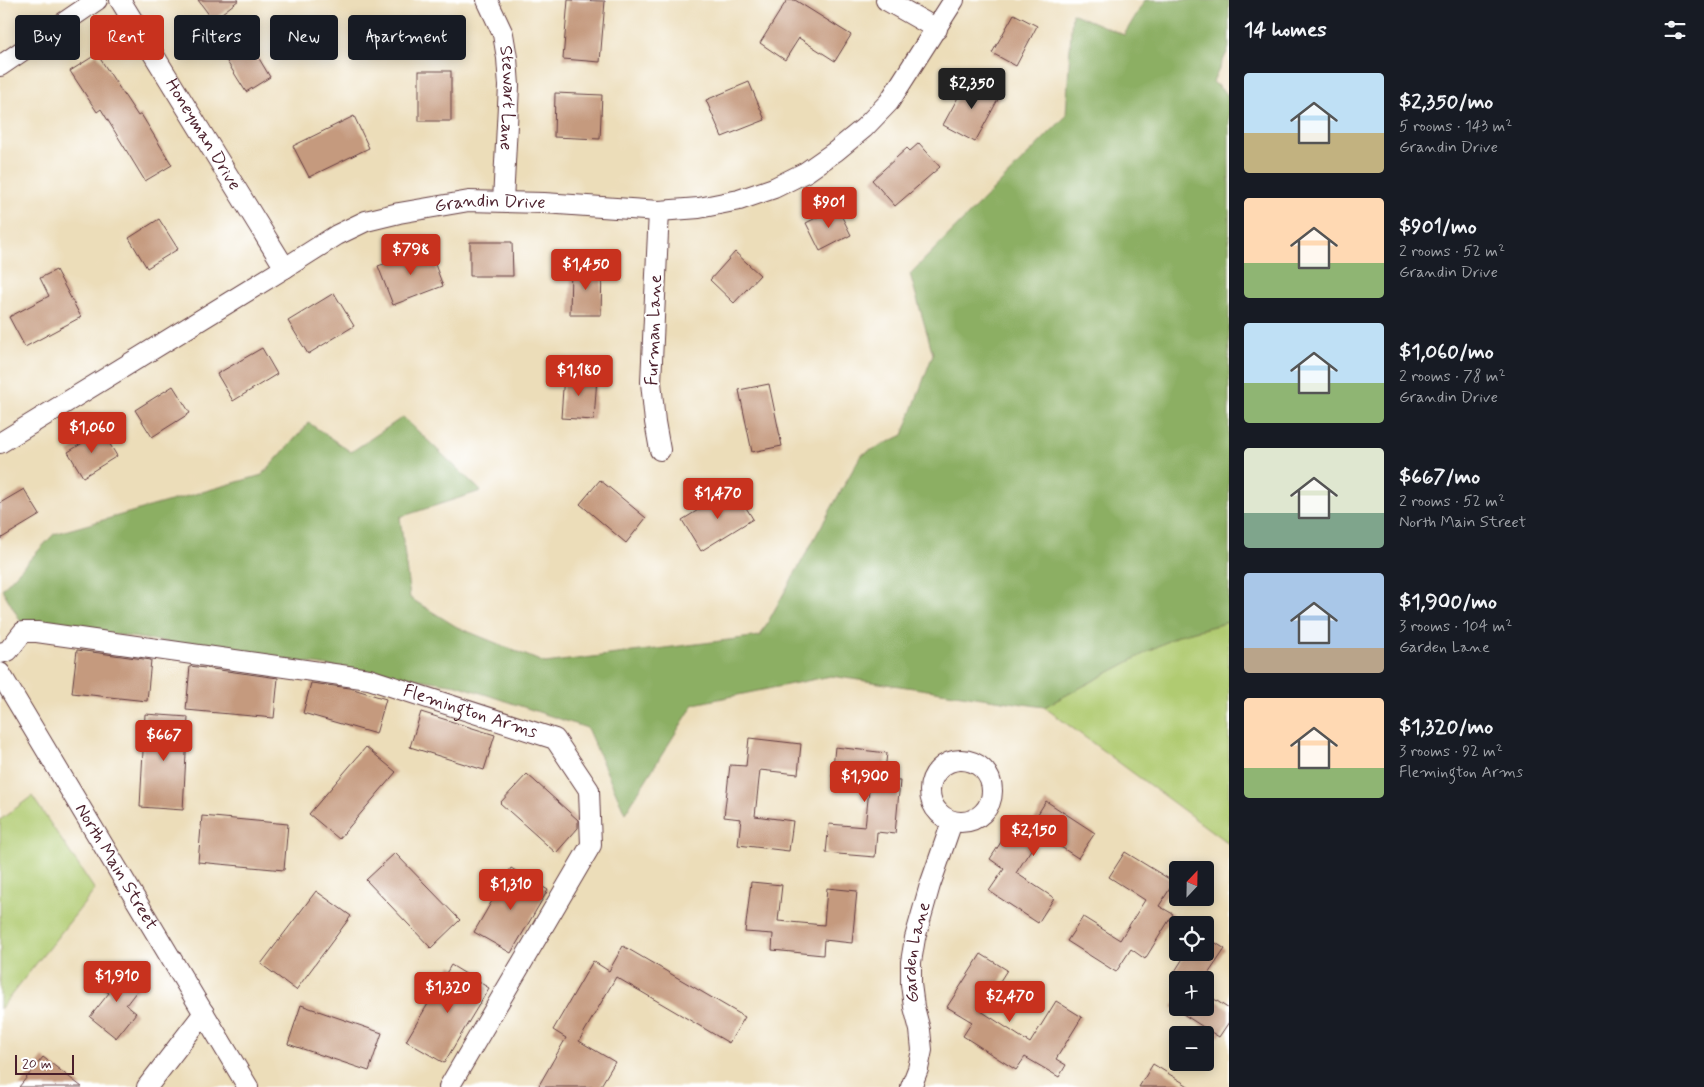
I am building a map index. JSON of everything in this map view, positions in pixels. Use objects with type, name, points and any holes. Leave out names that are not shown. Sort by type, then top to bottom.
[{"type":"street","points":[[0,66],[97,0]]},
{"type":"street","name":"Honeyman Drive","points":[[120,0],[285,268]]},
{"type":"street","name":"Stewart Lane","points":[[487,0],[502,34],[507,58],[509,86],[503,201]]},
{"type":"street","points":[[886,0],[936,29]]},
{"type":"street","name":"Grandin Drive","points":[[0,443],[337,235],[366,222],[398,213],[469,201],[503,201],[659,210],[699,208],[739,200],[774,188],[806,172],[836,151],[864,128],[889,102],[954,0]]},
{"type":"street","name":"Furman Lane","points":[[659,210],[651,382],[654,422],[660,450]]},
{"type":"street","name":"Flemington Arms","points":[[0,652],[8,651],[23,632],[37,632],[369,679],[555,739],[588,790],[591,845],[449,1087]]},
{"type":"street","name":"North Main Street","points":[[0,673],[248,1087]]},
{"type":"street","name":"Garden Lane","points":[[911,1087],[922,1050],[911,984],[911,962],[915,938],[930,885],[952,822]]},
{"type":"street","points":[[147,1087],[204,1013]]},
{"type":"green space","points":[[1145,0],[1229,0],[1229,48],[1213,82],[1229,96],[1229,622],[1179,635],[1044,707],[831,676],[694,704],[625,813],[587,728],[457,685],[37,623],[24,627],[2,589],[54,534],[262,475],[309,423],[351,452],[403,417],[481,491],[400,517],[410,598],[457,627],[545,663],[760,636],[861,455],[903,435],[933,354],[910,274],[1066,116],[1072,13],[1124,35]]},
{"type":"green space","points":[[1229,622],[1229,844],[1044,707],[1179,635]]},
{"type":"green space","points":[[32,796],[95,890],[0,1009],[0,820]]},
{"type":"building","points":[[198,0],[239,0],[220,15],[209,15]]},
{"type":"building","points":[[568,0],[605,1],[600,62],[563,59]]},
{"type":"building","points":[[787,0],[795,0],[851,35],[835,61],[799,38],[785,60],[760,43]]},
{"type":"building","points":[[1014,14],[1037,26],[1016,66],[992,53]]},
{"type":"building","points":[[90,58],[90,60],[101,60],[138,116],[141,114],[172,165],[145,181],[101,109],[97,112],[70,71]]},
{"type":"building","points":[[226,60],[260,60],[270,77],[246,92]]},
{"type":"building","points":[[419,71],[451,71],[451,121],[419,121]]},
{"type":"building","points":[[969,77],[1001,94],[975,142],[943,125]]},
{"type":"building","points":[[749,82],[765,120],[722,137],[706,100]]},
{"type":"building","points":[[555,93],[602,95],[600,139],[554,137]]},
{"type":"building","points":[[354,116],[369,148],[309,177],[293,146]]},
{"type":"building","points":[[919,143],[940,167],[895,206],[872,180],[907,148],[910,151]]},
{"type":"building","points":[[837,207],[851,235],[820,251],[806,223]]},
{"type":"building","points":[[159,219],[178,249],[147,268],[129,238]]},
{"type":"building","points":[[470,242],[512,242],[513,276],[470,276]]},
{"type":"building","points":[[429,248],[443,286],[393,305],[378,266]]},
{"type":"building","points":[[735,252],[760,275],[734,303],[710,280]]},
{"type":"building","points":[[571,267],[602,268],[601,315],[570,315]]},
{"type":"building","points":[[56,270],[81,317],[25,347],[9,317],[49,296],[40,278]]},
{"type":"building","points":[[334,293],[354,326],[308,354],[288,321]]},
{"type":"building","points":[[262,348],[277,374],[233,401],[217,374]]},
{"type":"building","points":[[564,374],[597,377],[594,420],[561,418]]},
{"type":"building","points":[[769,384],[782,446],[752,452],[739,390]]},
{"type":"building","points":[[173,386],[190,413],[152,437],[135,410]]},
{"type":"building","points":[[102,431],[117,456],[83,477],[68,452]]},
{"type":"building","points":[[600,480],[646,518],[626,543],[580,504]]},
{"type":"building","points":[[734,488],[753,519],[701,551],[682,520]]},
{"type":"building","points":[[24,489],[40,515],[0,539],[0,503]]},
{"type":"building","points":[[77,650],[151,660],[147,701],[72,693]]},
{"type":"building","points":[[190,666],[278,678],[274,718],[186,710]]},
{"type":"building","points":[[311,683],[350,688],[386,699],[376,734],[303,713]]},
{"type":"building","points":[[421,712],[495,735],[484,770],[410,747]]},
{"type":"building","points":[[145,714],[188,717],[183,810],[140,807]]},
{"type":"building","points":[[749,738],[801,744],[798,774],[760,770],[755,816],[793,821],[789,851],[738,845],[741,819],[724,817],[730,765],[746,766]]},
{"type":"building","points":[[366,747],[396,772],[339,839],[309,814]]},
{"type":"building","points":[[835,747],[887,753],[884,780],[900,781],[895,834],[877,832],[875,857],[826,853],[829,824],[865,827],[870,781],[832,777]]},
{"type":"building","points":[[527,774],[578,820],[578,828],[556,853],[500,803]]},
{"type":"building","points":[[1046,801],[1095,833],[1078,858],[1041,834],[1016,873],[1054,898],[1038,923],[989,891],[1004,869],[990,859],[1018,816],[1031,825]]},
{"type":"building","points":[[202,816],[288,824],[284,870],[198,862]]},
{"type":"building","points":[[1125,852],[1169,879],[1169,890],[1159,906],[1173,914],[1169,916],[1169,920],[1145,959],[1131,949],[1116,972],[1067,941],[1083,917],[1120,940],[1145,900],[1109,877]]},
{"type":"building","points":[[395,853],[460,920],[431,948],[366,880]]},
{"type":"building","points":[[511,868],[548,890],[511,953],[474,932]]},
{"type":"building","points":[[751,882],[782,885],[778,921],[824,925],[827,888],[857,891],[852,943],[824,940],[823,955],[772,950],[773,934],[745,932]]},
{"type":"building","points":[[316,891],[351,916],[296,990],[261,964]]},
{"type":"building","points":[[1214,942],[1225,949],[1210,971],[1175,971],[1181,961],[1214,961]]},
{"type":"building","points":[[623,946],[745,1017],[729,1043],[616,977],[579,1041],[615,1062],[600,1087],[538,1087],[566,1038],[553,1030],[593,961],[609,971]]},
{"type":"building","points":[[981,954],[1007,970],[981,1011],[1030,1043],[1056,1001],[1082,1017],[1056,1059],[1066,1065],[1059,1077],[1025,1057],[1016,1070],[963,1036],[972,1022],[947,1007]]},
{"type":"building","points":[[451,965],[489,988],[444,1063],[406,1041]]},
{"type":"building","points":[[121,966],[143,983],[126,1005],[136,1013],[116,1038],[90,1017],[109,993],[103,989]]},
{"type":"building","points":[[1214,999],[1229,1009],[1229,1022],[1219,1037],[1214,1034],[1214,1026],[1202,1026],[1186,1016],[1214,1016]]},
{"type":"building","points":[[301,1005],[382,1033],[369,1071],[288,1044]]},
{"type":"building","points":[[43,1057],[82,1087],[19,1087]]},
{"type":"building","points":[[1153,1064],[1190,1087],[1139,1087]]}]
